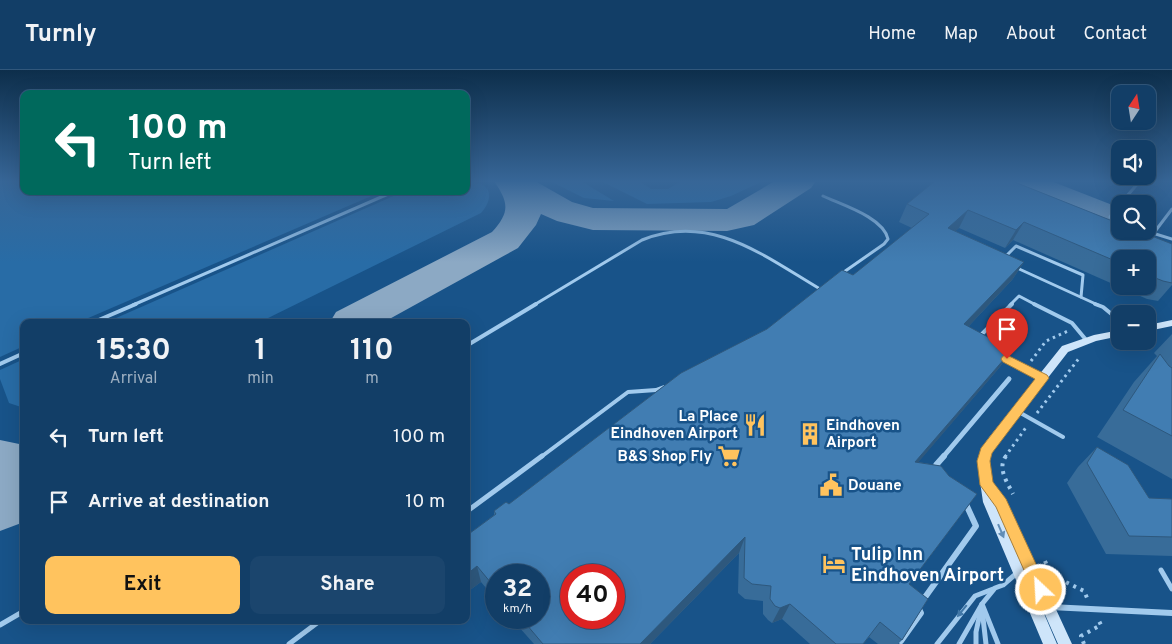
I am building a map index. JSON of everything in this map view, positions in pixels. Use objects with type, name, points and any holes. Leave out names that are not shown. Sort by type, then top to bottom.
[{"type":"street","points":[[1156,327],[1172,324]]},
{"type":"street","points":[[1050,644],[989,502],[983,468],[986,452],[1065,349],[1111,335]]},
{"type":"street","points":[[948,479],[936,465],[1009,379]]},
{"type":"street","points":[[987,485],[1001,503],[1065,644]]},
{"type":"street","points":[[901,641],[921,613],[918,607],[976,526],[969,507],[959,493]]},
{"type":"street","points":[[1049,607],[1172,613]]},
{"type":"lane","points":[[101,319],[356,208]]},
{"type":"lane","points":[[836,278],[884,244],[888,239],[882,226],[847,208]]},
{"type":"lane","points":[[1156,230],[1172,209]]},
{"type":"lane","points":[[470,344],[642,240],[654,234],[664,232],[708,233],[722,235],[735,240],[820,289],[813,294]]},
{"type":"lane","points":[[1156,235],[1172,239]]},
{"type":"lane","points":[[1081,297],[1083,275],[1016,246],[1001,260],[1081,297],[1103,307],[1111,314]]},
{"type":"lane","points":[[975,341],[1018,296],[1072,323],[1087,341]]},
{"type":"lane","points":[[999,354],[1043,378]]},
{"type":"lane","points":[[0,364],[20,355]]},
{"type":"lane","points":[[470,509],[628,392],[656,390],[665,387]]},
{"type":"lane","points":[[1017,411],[1062,437]]},
{"type":"lane","points":[[1161,570],[1172,588]]},
{"type":"lane","points":[[938,644],[975,596],[1003,585],[1019,572]]},
{"type":"lane","points":[[959,644],[982,604],[995,588]]},
{"type":"lane","points":[[976,644],[976,632],[982,604]]},
{"type":"lane","points":[[982,604],[986,644]]},
{"type":"lane","points":[[982,604],[998,644]]},
{"type":"lane","points":[[0,626],[20,614]]},
{"type":"lane","points":[[289,644],[316,624]]},
{"type":"path","points":[[1015,498],[1002,473],[1003,460],[1082,355]]},
{"type":"path","points":[[1043,558],[1051,575],[1084,591],[1094,610],[1101,625],[1081,636],[1084,644]]},
{"type":"shaded area","points":[[0,208],[344,208],[86,319],[20,319],[20,348],[0,357]]},
{"type":"shaded area","points":[[367,208],[485,208],[481,213],[266,319],[114,319]]},
{"type":"shaded area","points":[[20,361],[20,407],[9,403],[0,379],[0,370]]},
{"type":"building","name":"Eindhoven Airport","points":[[915,208],[1079,208],[1111,220],[1111,240],[1156,240],[1156,238],[1172,244],[1172,283],[1156,278],[1156,250],[1111,250],[1111,259],[1024,222],[1016,230],[968,210],[948,228],[1024,262],[964,324],[1012,350],[915,462],[941,466],[949,476],[977,494],[909,584],[928,599],[902,640],[880,622],[863,644],[836,644],[790,604],[780,608],[775,606],[770,599],[771,586],[752,584],[744,578],[745,537],[640,644],[543,644],[530,629],[550,629],[550,564],[485,564],[485,576],[477,566],[470,572],[470,533],[496,514],[494,511],[506,502],[509,504],[681,373],[767,329],[842,270],[853,275],[929,214]]},
{"type":"building","points":[[1160,354],[1172,368],[1172,436],[1123,410]]},
{"type":"building","points":[[1097,447],[1128,465],[1149,498],[1172,499],[1172,537],[1129,536],[1087,463]]},
{"type":"taxiway","points":[[357,319],[505,240],[517,225],[524,208]]},
{"type":"taxiway","points":[[555,208],[593,219],[727,220],[741,217],[757,208]]},
{"type":"taxiway","points":[[1087,208],[1111,217]]},
{"type":"taxiway","points":[[0,462],[20,466]]},
{"type":"taxiway","points":[[0,507],[20,497]]},
{"type":"place","name":"La Place Eindhoven Airport","points":[[755,425]]},
{"type":"place","name":"Eindhoven Airport","points":[[810,434]]},
{"type":"place","name":"B&S Shop Fly","points":[[729,456]]},
{"type":"place","name":"Douane","points":[[831,485]]},
{"type":"place","name":"Tulip Inn Eindhoven Airport","points":[[834,564]]},
{"type":"route","points":[[1007,359],[1043,378],[991,443],[984,455],[984,477],[987,485],[1001,503],[1041,590]]}]
